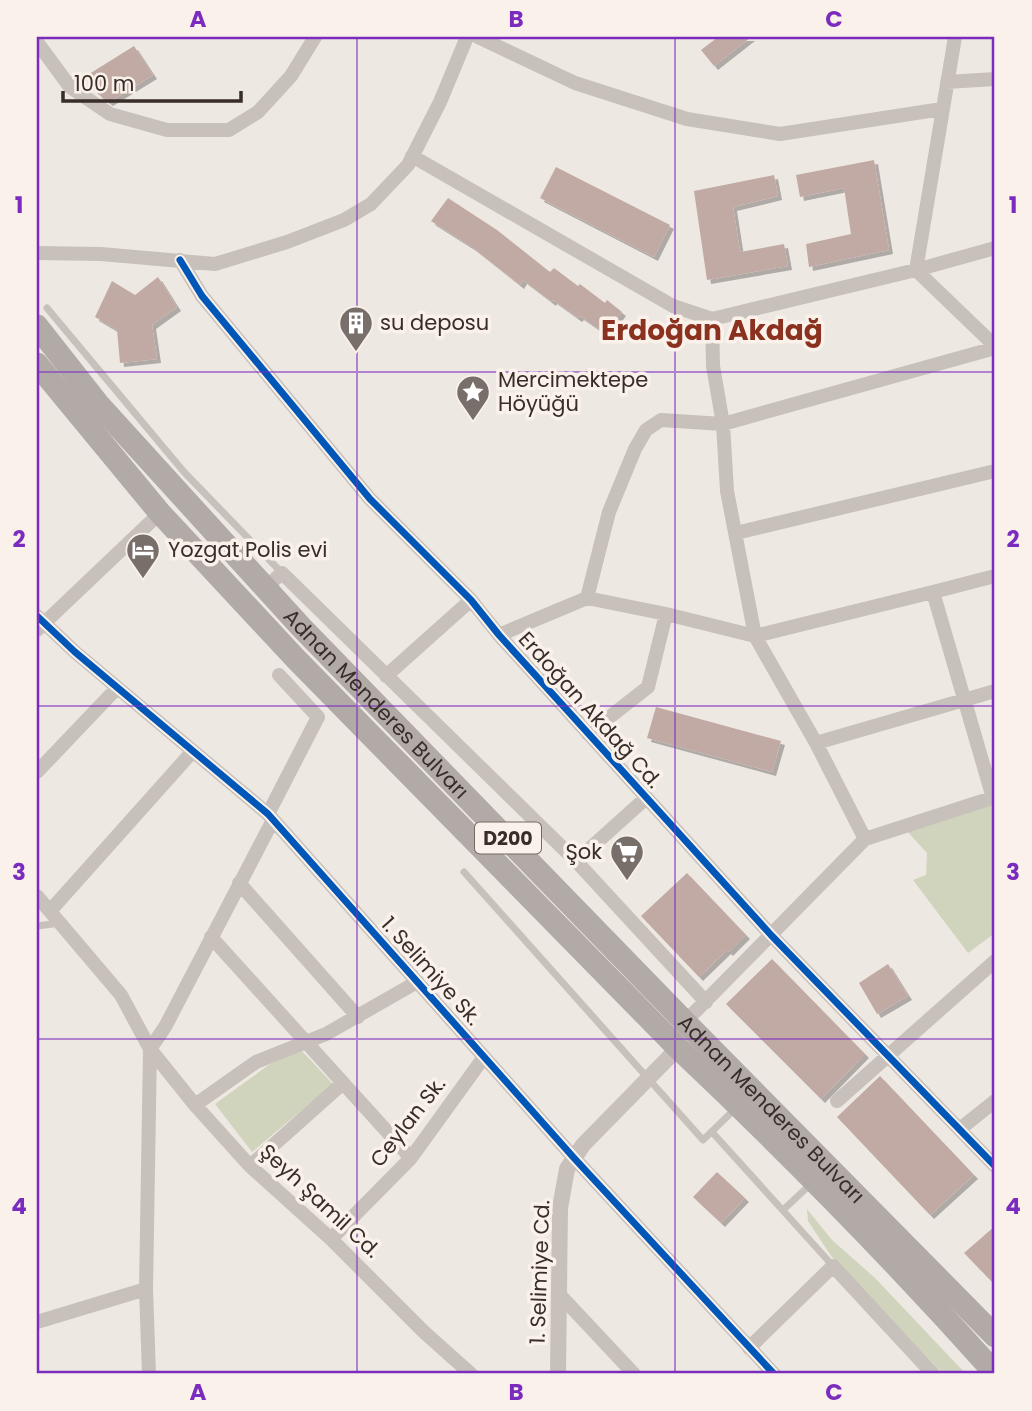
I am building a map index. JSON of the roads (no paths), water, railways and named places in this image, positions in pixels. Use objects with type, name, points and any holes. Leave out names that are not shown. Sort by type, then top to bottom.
[{"type":"highway","name":"Adnan Menderes Bulvarı","points":[[42,317],[99,405],[273,580],[685,1022],[995,1336]]},
{"type":"highway","name":"Adnan Menderes Bulvarı","points":[[37,364],[160,513],[295,658],[928,1298],[995,1373]]},
{"type":"street","points":[[37,42],[70,87],[110,114],[167,130],[229,130],[258,113],[291,76],[315,37]]},
{"type":"street","points":[[37,253],[101,254],[215,264],[288,242],[344,220],[371,204],[408,165],[440,102],[467,37]]},
{"type":"street","points":[[478,37],[575,83],[687,119],[779,135],[942,109]]},
{"type":"street","points":[[916,270],[955,37]]},
{"type":"street","points":[[947,82],[995,79]]},
{"type":"street","points":[[412,156],[673,306],[712,319],[916,270],[995,248]]},
{"type":"street","name":"Erdoğan Akdağ Cd.","points":[[180,260],[202,296],[370,499],[471,600],[499,635],[771,935],[995,1166]]},
{"type":"street","points":[[587,598],[609,512],[635,449],[646,430],[661,420],[723,424],[995,347],[916,270]]},
{"type":"street","points":[[712,319],[713,366],[723,424],[727,491],[755,636],[816,743],[865,839]]},
{"type":"street","points":[[736,533],[995,471]]},
{"type":"street","points":[[39,623],[160,513]]},
{"type":"street","points":[[499,635],[587,598],[755,636],[995,576]]},
{"type":"street","points":[[273,580],[386,676],[576,861],[706,1002]]},
{"type":"street","points":[[678,1048],[685,1022],[865,839],[994,798],[933,592]]},
{"type":"street","points":[[386,676],[471,600]]},
{"type":"street","points":[[588,734],[648,687],[666,614]]},
{"type":"street","name":"1. Selimiye Sk.","points":[[39,623],[270,817],[574,1158],[774,1374]]},
{"type":"street","points":[[149,1374],[146,1289],[150,1049],[165,1027],[239,883],[318,717],[278,676]]},
{"type":"street","points":[[37,772],[117,688]]},
{"type":"street","points":[[816,743],[995,691]]},
{"type":"street","points":[[50,911],[193,751]]},
{"type":"street","points":[[576,861],[646,798]]},
{"type":"street","points":[[239,883],[358,1017]]},
{"type":"street","name":"Şeyh Şamil Cd.","points":[[37,896],[121,995],[150,1049],[195,1105],[250,1166],[331,1238],[424,1332],[471,1374]]},
{"type":"street","points":[[211,937],[411,1158]]},
{"type":"street","points":[[837,1101],[995,961]]},
{"type":"street","points":[[195,1105],[256,1062],[358,1017],[417,982]]},
{"type":"street","name":"1. Selimiye Cd.","points":[[558,1374],[561,1208],[567,1169],[583,1145],[678,1048]]},
{"type":"street","name":"Ceylan Sk.","points":[[331,1238],[411,1158],[484,1057]]},
{"type":"street","points":[[250,1166],[343,1083]]},
{"type":"street","points":[[960,1129],[995,1101]]},
{"type":"street","points":[[749,1348],[833,1266],[933,1374]]},
{"type":"street","points":[[37,1322],[146,1289]]},
{"type":"street","points":[[560,1296],[634,1374]]},
{"type":"lane","points":[[464,872],[703,1140],[738,1105]]},
{"type":"lane","points":[[37,926],[60,923]]},
{"type":"lane","points":[[712,1132],[833,1266]]},
{"type":"lane","points":[[783,1210],[814,1182]]},
{"type":"place","name":"su deposu","points":[[356,353]]},
{"type":"place","name":"Mercimektepe Höyüğü","points":[[473,422]]},
{"type":"place","name":"Yozgat Polis evi","points":[[143,580]]},
{"type":"place","name":"Şok","points":[[627,882]]},
{"type":"district","name":"Erdoğan Akdağ","points":[[712,330]]}]
